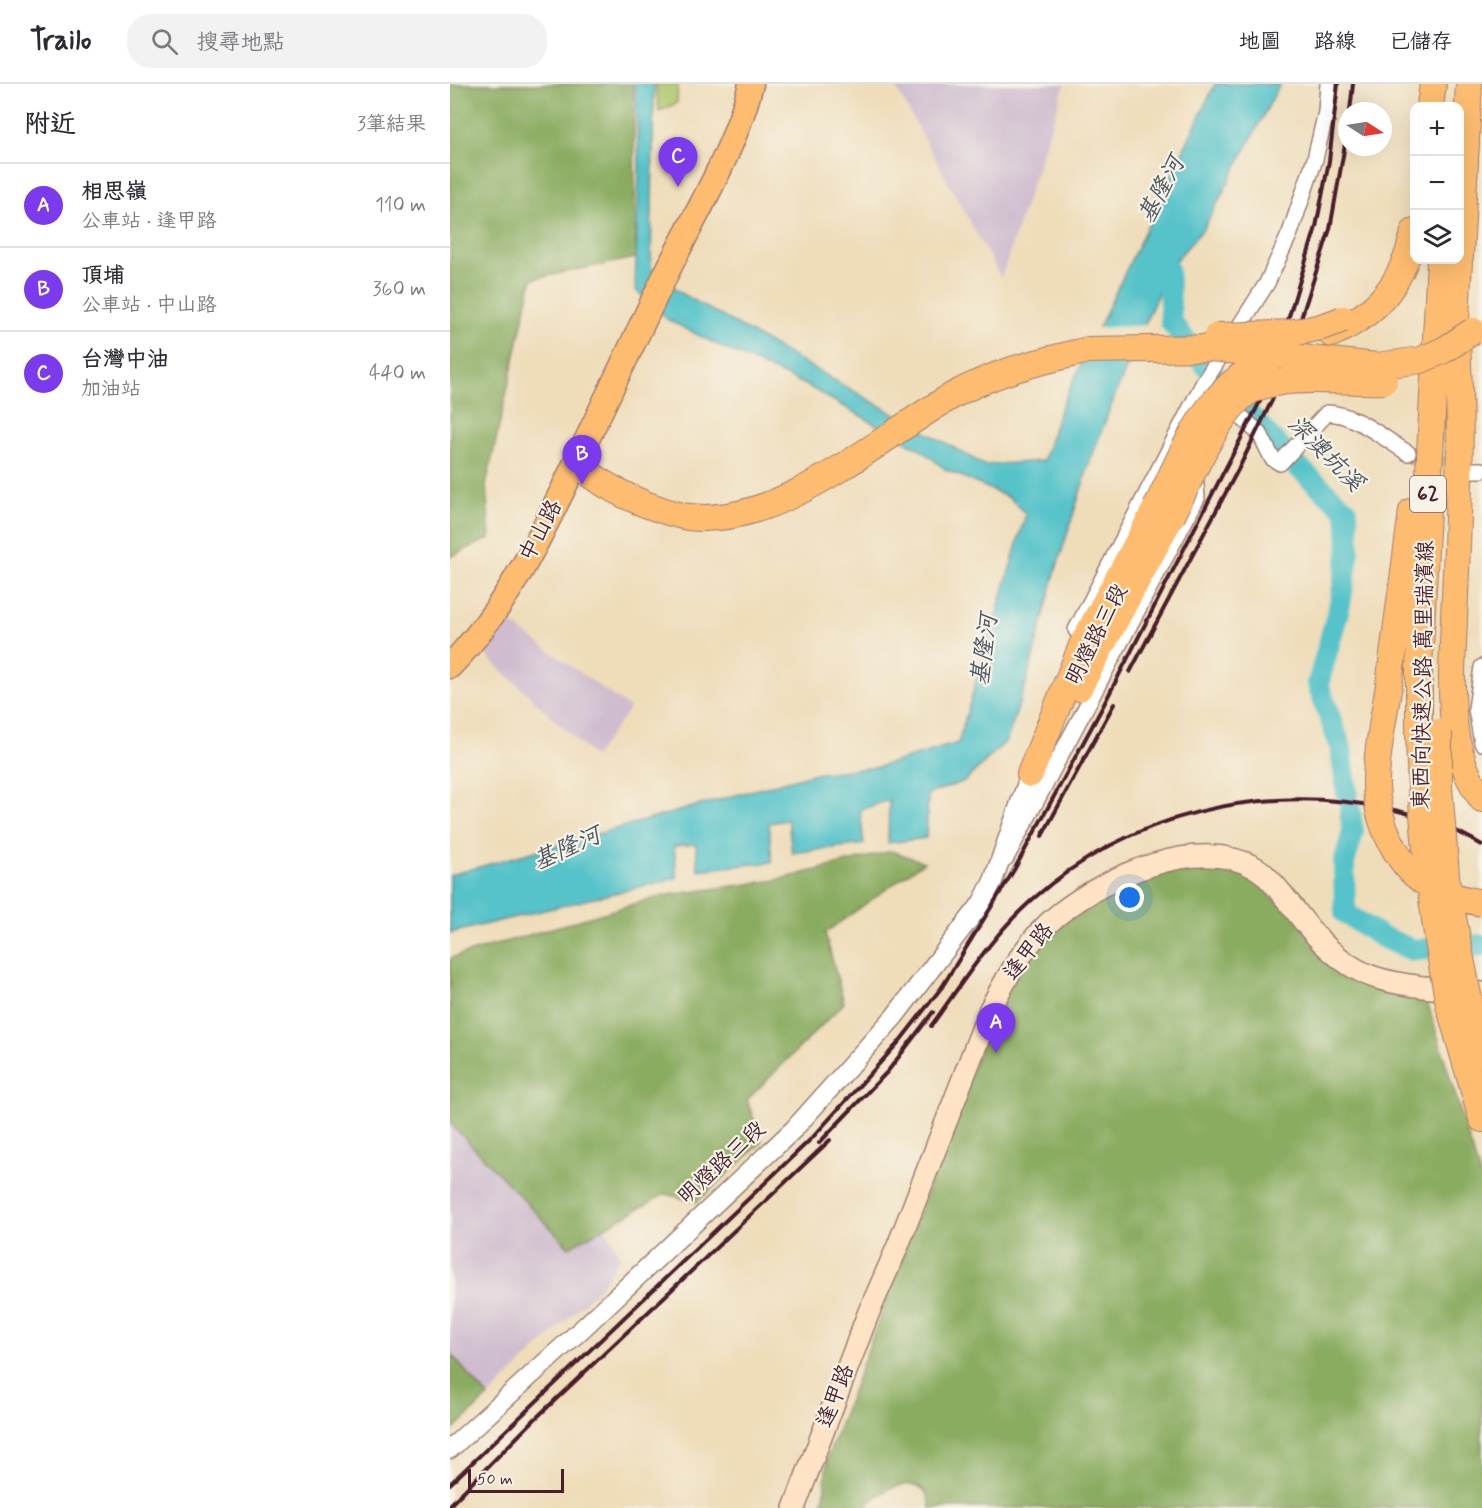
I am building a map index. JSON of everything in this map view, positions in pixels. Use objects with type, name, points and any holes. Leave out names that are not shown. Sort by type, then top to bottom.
[{"type":"highway","name":"東西向快速公路 萬里瑞濱線","points":[[1447,96],[1457,210]]},
{"type":"highway","points":[[1030,774],[1103,647],[1164,512],[1199,423],[1221,391],[1235,378],[1262,361],[1337,327],[1369,302],[1402,260],[1410,241]]},
{"type":"highway","name":"東西向快速公路 萬里瑞濱線","points":[[1438,732],[1419,668],[1440,264]]},
{"type":"highway","name":"東西向快速公路 萬里瑞濱線","points":[[1462,264],[1474,329],[1438,663],[1439,788],[1447,887],[1467,1001],[1482,1119]]},
{"type":"highway","points":[[577,462],[591,477],[638,501],[689,517],[738,515],[764,508],[945,385],[1020,350],[1077,340],[1278,334],[1337,327]]},
{"type":"highway","points":[[827,466],[987,378],[1040,360],[1088,350],[1210,348],[1387,366],[1421,360],[1444,350],[1474,329]]},
{"type":"highway","points":[[1164,512],[1222,418],[1234,403],[1253,390],[1300,382],[1402,378],[1427,372],[1450,361],[1474,329]]},
{"type":"highway","points":[[1436,342],[1376,782],[1377,805],[1383,824],[1403,861],[1432,888],[1482,903]]},
{"type":"highway","points":[[1438,732],[1482,799]]},
{"type":"highway","name":"東西向快速公路 萬里瑞濱線","points":[[1467,1001],[1482,1053]]},
{"type":"main road","name":"中山路","points":[[450,666],[496,612],[548,524],[669,267],[726,157],[744,112],[751,84]]},
{"type":"main road","name":"逢甲路","points":[[794,1508],[868,1314],[897,1248],[990,1009],[1006,979],[1029,946],[1059,914],[1108,883],[1174,857],[1204,855],[1234,858],[1258,869],[1327,949],[1366,974],[1407,983],[1467,1001]]},
{"type":"street","name":"明燈路三段","points":[[993,881],[1030,774],[1051,694],[1071,640],[1204,382],[1267,283],[1290,233],[1315,159],[1326,111],[1328,84]]},
{"type":"street","points":[[1204,382],[1260,434],[1272,458],[1280,463],[1327,413],[1341,413],[1408,453]]},
{"type":"street","name":"明燈路三段","points":[[450,1449],[582,1329],[794,1129],[894,1017],[981,904],[1022,831],[1197,498],[1194,461],[1195,399]]},
{"type":"street","points":[[1168,452],[1186,446],[1191,449],[1194,461]]},
{"type":"street","points":[[1482,667],[1476,709],[1482,742]]},
{"type":"shaded area","points":[[894,84],[1065,84],[1001,278]]},
{"type":"shaded area","points":[[509,622],[630,708],[594,757],[484,653]]},
{"type":"shaded area","points":[[450,1123],[569,1247],[605,1227],[620,1257],[601,1286],[488,1397],[450,1353]]},
{"type":"green space","points":[[450,84],[633,84],[636,258],[532,279],[486,485],[490,538],[450,557]]},
{"type":"green space","points":[[656,84],[678,84],[677,103],[659,111]]},
{"type":"green space","points":[[891,851],[924,862],[825,933],[844,1003],[747,1100],[762,1142],[697,1202],[665,1194],[569,1247],[450,1123],[450,958],[661,896],[777,880]]},
{"type":"green space","points":[[1238,856],[1350,968],[1426,998],[1482,1182],[1482,1508],[930,1508],[927,1495],[921,1488],[902,1485],[881,1494],[864,1508],[818,1508],[824,1499],[827,1459],[1006,979],[1070,919],[1169,859]]},
{"type":"green space","points":[[450,1353],[488,1397],[450,1433]]},
{"type":"water","name":"基隆河","points":[[635,84],[654,84],[651,268],[681,293],[984,465],[1043,461],[1061,407],[1215,84],[1280,84],[1204,228],[1168,269],[1115,395],[1088,467],[1055,573],[1026,683],[1007,740],[965,781],[928,794],[926,838],[888,843],[889,800],[860,810],[864,844],[792,853],[788,820],[769,823],[772,862],[698,870],[696,844],[674,846],[677,878],[450,933],[450,875],[812,774],[878,767],[958,743],[1026,514],[1010,498],[945,469],[923,451],[806,385],[668,320],[635,289],[639,167]]},
{"type":"pier","points":[[1148,325],[1134,359],[1079,362],[1095,328]]},
{"type":"waterway","name":"深澳坑溪","points":[[1159,254],[1168,269],[1171,322],[1218,381],[1296,465],[1347,511],[1349,550],[1340,604],[1318,684],[1341,749],[1347,793]]},
{"type":"waterway","name":"深澳坑溪","points":[[1350,810],[1353,832],[1344,863],[1345,913],[1382,937],[1413,950],[1482,945]]},
{"type":"tunnel","points":[[1408,453],[1466,468]]},
{"type":"railway","points":[[450,1484],[813,1137],[899,1042],[942,987],[1014,870],[1102,708],[1268,386],[1316,227],[1329,161],[1338,84]]},
{"type":"railway","points":[[1351,102],[1353,84]]},
{"type":"railway","points":[[1130,672],[1240,466],[1279,386],[1330,229],[1343,156]]},
{"type":"railway","points":[[1042,836],[1114,704]]},
{"type":"railway","points":[[931,1026],[991,943],[1033,899],[1071,869],[1111,845],[1154,826],[1199,812],[1244,803],[1291,800],[1338,801],[1411,814],[1459,832],[1482,845]]},
{"type":"railway","points":[[819,1143],[888,1071],[933,1012]]},
{"type":"railway","points":[[450,1505],[534,1420],[830,1140]]},
{"type":"place","name":"台灣中油","points":[[678,187]]},
{"type":"place","name":"頂埔","points":[[582,485]]},
{"type":"place","name":"相思嶺","points":[[996,1053]]}]
